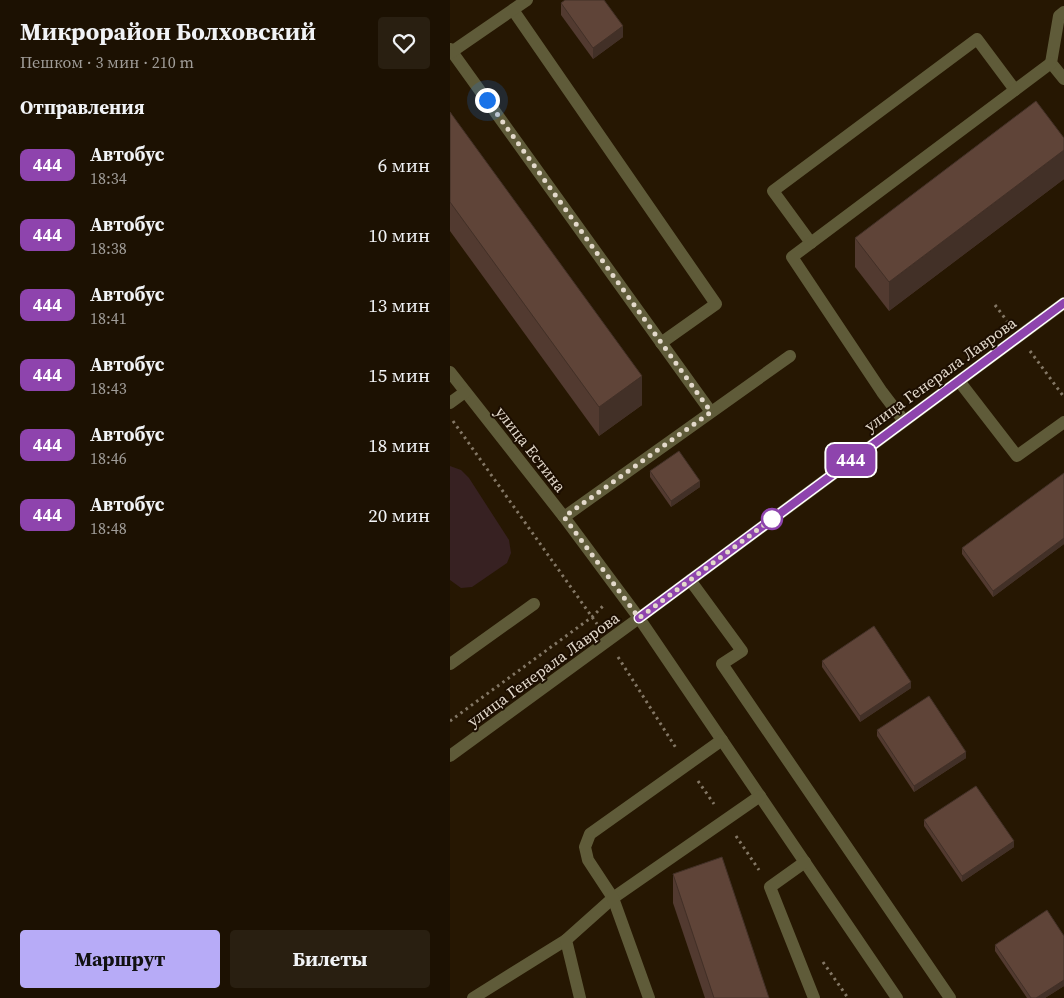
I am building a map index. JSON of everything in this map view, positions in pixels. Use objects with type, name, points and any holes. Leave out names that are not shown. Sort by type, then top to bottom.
[{"type":"street","points":[[527,0],[451,51],[711,412]]},
{"type":"street","points":[[513,10],[716,304],[661,343]]},
{"type":"street","points":[[904,421],[882,392],[792,257],[1051,63],[1059,16],[1064,12]]},
{"type":"street","points":[[811,243],[773,191],[977,39],[1015,90]]},
{"type":"street","points":[[1051,63],[1064,79]]},
{"type":"street","name":"улица Генерала Лаврова","points":[[450,756],[608,642],[1064,303]]},
{"type":"street","points":[[564,517],[790,356]]},
{"type":"street","name":"улица Естина","points":[[450,372],[564,517],[639,618],[897,998]]},
{"type":"street","points":[[959,381],[1017,456],[1064,422]]},
{"type":"street","points":[[450,403],[465,392]]},
{"type":"street","points":[[690,580],[742,650],[722,664],[950,998]]},
{"type":"street","points":[[450,664],[534,604]]},
{"type":"street","points":[[649,998],[614,898],[588,860],[585,847],[590,834],[722,740]]},
{"type":"street","points":[[472,998],[566,940],[614,898],[760,796]]},
{"type":"street","points":[[805,862],[770,887],[814,998]]},
{"type":"street","points":[[566,940],[580,998]]},
{"type":"path","points":[[450,418],[592,617],[687,765],[770,887]]},
{"type":"path","points":[[450,721],[592,617],[619,592]]},
{"type":"path","points":[[820,958],[848,998]]},
{"type":"shaded area","points":[[450,466],[461,470],[469,478],[509,540],[511,553],[507,563],[472,587],[461,588],[450,580]]},
{"type":"building","points":[[565,0],[604,0],[623,26],[593,48],[561,3]]},
{"type":"building","points":[[1036,101],[1064,138],[1064,150],[889,282],[855,238]]},
{"type":"building","points":[[450,112],[642,376],[599,407],[450,202]]},
{"type":"building","points":[[679,451],[700,481],[671,501],[650,471]]},
{"type":"building","points":[[1064,473],[1064,538],[993,591],[962,548]]},
{"type":"building","points":[[874,626],[911,682],[860,716],[822,661]]},
{"type":"building","points":[[929,696],[966,752],[914,786],[877,730]]},
{"type":"building","points":[[976,786],[1014,841],[962,876],[924,820]]},
{"type":"building","points":[[722,857],[769,998],[714,998],[673,874]]},
{"type":"building","points":[[1047,910],[1064,936],[1064,980],[1036,998],[1031,998],[995,945]]},
{"type":"bus line","name":"444","points":[[639,618],[1064,303]]},
{"type":"route","points":[[487,100],[711,412],[564,517],[639,618],[772,519]]}]
